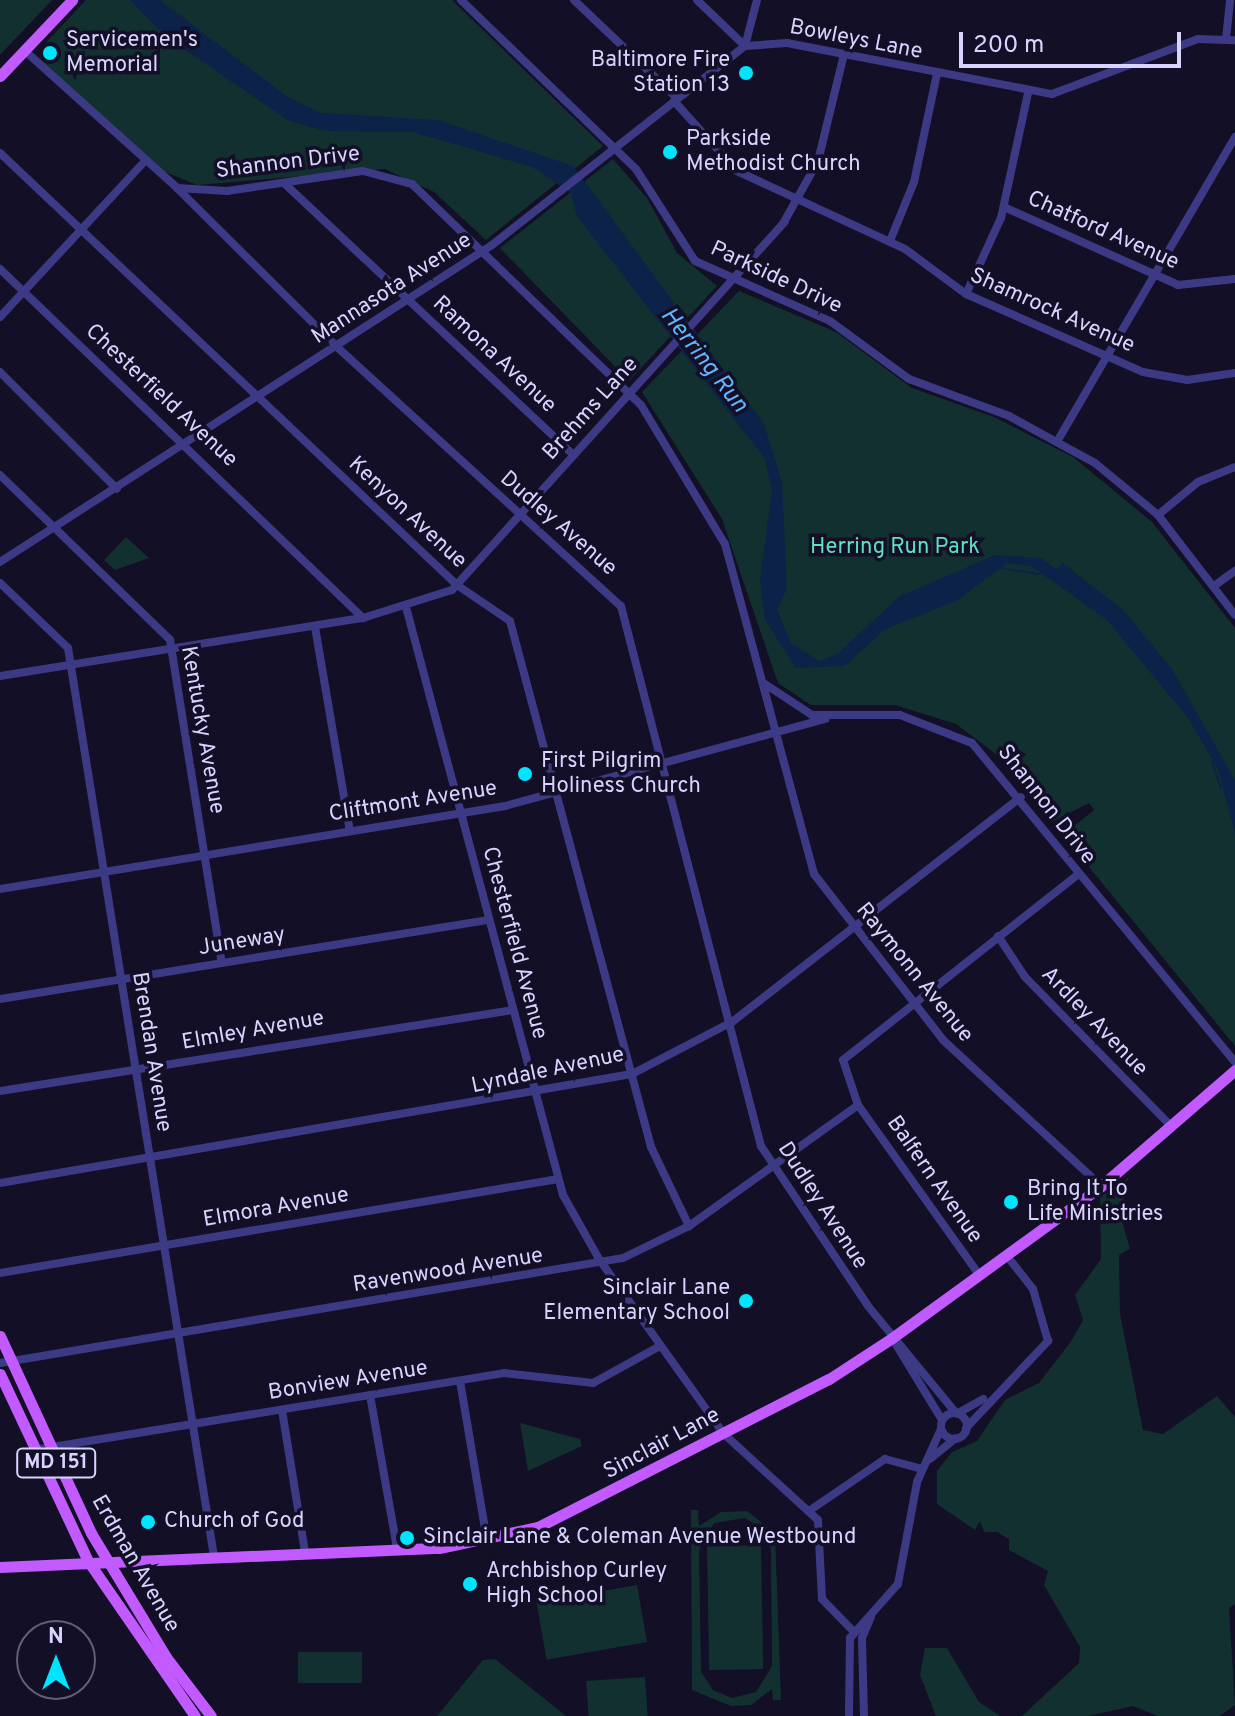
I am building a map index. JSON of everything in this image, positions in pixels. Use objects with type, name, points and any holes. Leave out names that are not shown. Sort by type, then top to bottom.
[{"type":"main road","points":[[0,76],[72,0]]},
{"type":"main road","name":"Sinclair Lane","points":[[0,1567],[487,1541],[580,1510],[724,1434],[892,1338],[1101,1186],[1235,1070]]},
{"type":"main road","name":"Erdman Avenue","points":[[0,1336],[5,1363],[106,1560],[211,1716]]},
{"type":"main road","name":"Erdman Avenue","points":[[0,1374],[33,1450],[88,1561],[195,1716]]},
{"type":"street","name":"Parkside Drive","points":[[461,0],[614,148],[651,189],[690,255],[732,281],[830,321],[909,379],[1058,440],[1158,515],[1235,615]]},
{"type":"street","name":"Shamrock Avenue","points":[[574,0],[676,100],[728,164],[797,203],[890,241],[966,294],[1044,323],[1104,357],[1163,378],[1235,373]]},
{"type":"street","points":[[697,0],[745,46],[757,0]]},
{"type":"street","points":[[1230,0],[1231,39]]},
{"type":"street","name":"Bowleys Lane","points":[[745,46],[787,43],[1028,93],[1074,90],[1188,42],[1231,39]]},
{"type":"street","name":"Mannasota Avenue","points":[[0,562],[487,249],[745,46]]},
{"type":"street","points":[[24,50],[142,164],[177,188]]},
{"type":"street","name":"Brehms Lane","points":[[0,676],[363,618],[406,607],[457,585],[732,281],[797,203],[822,150],[844,54]]},
{"type":"street","points":[[890,241],[914,182],[937,74]]},
{"type":"street","points":[[966,294],[1004,207],[1028,93]]},
{"type":"street","points":[[1058,440],[1149,273],[1208,193],[1235,137]]},
{"type":"street","name":"Kenyon Avenue","points":[[0,153],[457,585],[513,627],[654,1157],[689,1226]]},
{"type":"street","points":[[0,317],[142,164]]},
{"type":"street","name":"Shannon Drive","points":[[177,188],[285,184],[363,171],[400,178],[426,191],[630,394],[725,544],[776,734]]},
{"type":"street","name":"Ramona Avenue","points":[[285,184],[574,455]]},
{"type":"street","name":"Dudley Avenue","points":[[177,188],[337,347],[519,517],[572,555],[621,606],[666,762],[732,1022],[742,1086],[771,1168],[892,1338]]},
{"type":"street","name":"Chatford Avenue","points":[[1004,207],[1059,226],[1149,273],[1184,286],[1235,279]]},
{"type":"street","name":"Chesterfield Avenue","points":[[0,269],[363,618]]},
{"type":"street","points":[[0,372],[117,489]]},
{"type":"street","points":[[1158,515],[1198,482],[1235,467]]},
{"type":"street","name":"Kentucky Avenue","points":[[0,475],[172,650],[222,963]]},
{"type":"street","points":[[1214,586],[1235,571]]},
{"type":"street","name":"Brendan Avenue","points":[[0,583],[68,648],[214,1556]]},
{"type":"street","name":"Chesterfield Avenue","points":[[406,607],[558,1179],[602,1264],[724,1434],[809,1511]]},
{"type":"street","points":[[315,627],[350,831]]},
{"type":"street","name":"Shannon Drive","points":[[764,684],[791,706],[825,719],[877,713],[930,722],[981,750],[1021,797],[1077,875],[1235,1062]]},
{"type":"street","name":"Cliftmont Avenue","points":[[0,889],[462,813],[557,793],[825,719]]},
{"type":"street","name":"Raymonn Avenue","points":[[776,734],[814,874],[852,928],[911,1005],[1101,1186]]},
{"type":"street","name":"Lyndale Avenue","points":[[0,1183],[535,1094],[632,1074],[732,1022],[1021,797]]},
{"type":"street","points":[[858,1105],[843,1060],[1077,875]]},
{"type":"street","name":"Juneway","points":[[0,999],[489,920]]},
{"type":"street","name":"Ardley Avenue","points":[[998,936],[1025,977],[1171,1126]]},
{"type":"street","name":"Elmley Avenue","points":[[0,1091],[513,1010]]},
{"type":"street","name":"Ravenwood Avenue","points":[[5,1363],[602,1264],[689,1226],[858,1105]]},
{"type":"street","name":"Balfern Avenue","points":[[858,1105],[980,1276]]},
{"type":"street","name":"Elmora Avenue","points":[[0,1273],[558,1179]]},
{"type":"street","points":[[922,1469],[966,1428],[991,1395],[1049,1335],[1029,1282],[1007,1256]]},
{"type":"street","points":[[892,1338],[957,1413],[966,1428]]},
{"type":"street","points":[[892,1338],[891,1348],[942,1424],[956,1438]]},
{"type":"street","name":"Bonview Avenue","points":[[33,1450],[519,1373],[593,1383],[660,1346]]},
{"type":"street","points":[[460,1381],[487,1541]]},
{"type":"street","points":[[370,1395],[397,1548]]},
{"type":"street","points":[[864,1716],[862,1638],[871,1617],[903,1571],[922,1469],[942,1424],[991,1395]]},
{"type":"street","points":[[282,1410],[305,1552]]},
{"type":"street","points":[[849,1716],[853,1631],[822,1599],[821,1525],[809,1511],[885,1459],[922,1469]]},
{"type":"street","points":[[853,1631],[871,1617]]},
{"type":"green space","points":[[0,0],[52,0],[0,55]]},
{"type":"green space","points":[[86,0],[452,0],[603,146],[486,240],[434,192],[385,169],[197,185],[156,168],[41,60],[39,50]]},
{"type":"green space","points":[[613,159],[647,198],[677,253],[717,286],[629,381],[500,248]]},
{"type":"green space","name":"Herring Run Park","points":[[739,291],[836,332],[912,388],[994,417],[1073,457],[1152,522],[1235,628],[1235,1046],[1063,835],[1094,810],[1089,803],[1052,822],[1001,758],[956,724],[895,705],[811,705],[778,683],[722,519],[642,392]]},
{"type":"green space","points":[[126,537],[149,558],[115,570],[104,560]]},
{"type":"green space","points":[[1128,1178],[1120,1214],[1130,1249],[1119,1255],[1120,1314],[1143,1430],[1163,1434],[1217,1396],[1235,1417],[1235,1604],[1229,1608],[1235,1705],[1220,1716],[1158,1716],[1133,1706],[1088,1716],[1022,1716],[1079,1663],[1080,1647],[1044,1585],[1048,1571],[1009,1550],[1009,1539],[997,1532],[984,1532],[980,1521],[975,1530],[937,1504],[937,1471],[952,1452],[977,1441],[1005,1400],[1039,1383],[1072,1340],[1083,1320],[1075,1295],[1101,1259],[1100,1197]]},
{"type":"green space","points":[[520,1423],[580,1439],[582,1446],[528,1471]]},
{"type":"green space","points":[[691,1510],[698,1510],[699,1526],[721,1512],[747,1511],[775,1533],[781,1700],[773,1700],[772,1689],[751,1705],[731,1706],[692,1690]],"holes":[[[745,1518],[761,1528],[771,1550],[772,1666],[756,1692],[732,1698],[713,1690],[701,1672],[699,1550],[714,1523]]]},
{"type":"green space","points":[[761,1545],[763,1669],[709,1670],[707,1546]]},
{"type":"green space","points":[[637,1585],[647,1642],[547,1660],[537,1603]]},
{"type":"green space","points":[[925,1648],[947,1648],[979,1702],[1000,1716],[936,1716],[920,1675]]},
{"type":"green space","points":[[298,1652],[362,1652],[362,1683],[298,1683]]},
{"type":"green space","points":[[495,1659],[566,1716],[437,1716],[483,1660]]},
{"type":"green space","points":[[645,1677],[648,1716],[589,1716],[586,1681]]},
{"type":"water","name":"Herring Run","points":[[130,0],[160,0],[288,97],[321,113],[438,120],[573,166],[764,424],[782,482],[787,589],[777,609],[791,643],[819,661],[837,654],[900,596],[995,555],[1041,558],[1056,569],[1063,563],[1123,610],[1172,669],[1235,780],[1235,834],[1218,769],[1188,718],[1107,620],[1031,566],[1007,563],[956,601],[884,630],[845,666],[796,668],[765,620],[760,579],[772,491],[765,459],[577,216],[571,193],[532,167],[413,132],[326,131],[289,121],[165,36]]},
{"type":"waterway","name":"Herring Run","points":[[1000,568],[1040,574]]},
{"type":"waterway","name":"Herring Run","points":[[1212,761],[1221,789]]},
{"type":"place","name":"Servicemen's Memorial","points":[[50,53]]},
{"type":"place","name":"Baltimore Fire Station 13","points":[[746,73]]},
{"type":"place","name":"Parkside Methodist Church","points":[[670,152]]},
{"type":"place","name":"First Pilgrim Holiness Church","points":[[525,774]]},
{"type":"place","name":"Bring It To Life Ministries","points":[[1011,1202]]},
{"type":"place","name":"Sinclair Lane Elementary School","points":[[746,1301]]},
{"type":"place","name":"Church of God","points":[[148,1522]]},
{"type":"place","name":"Sinclair Lane & Coleman Avenue Westbound","points":[[407,1538]]},
{"type":"place","name":"Archbishop Curley High School","points":[[470,1584]]}]
